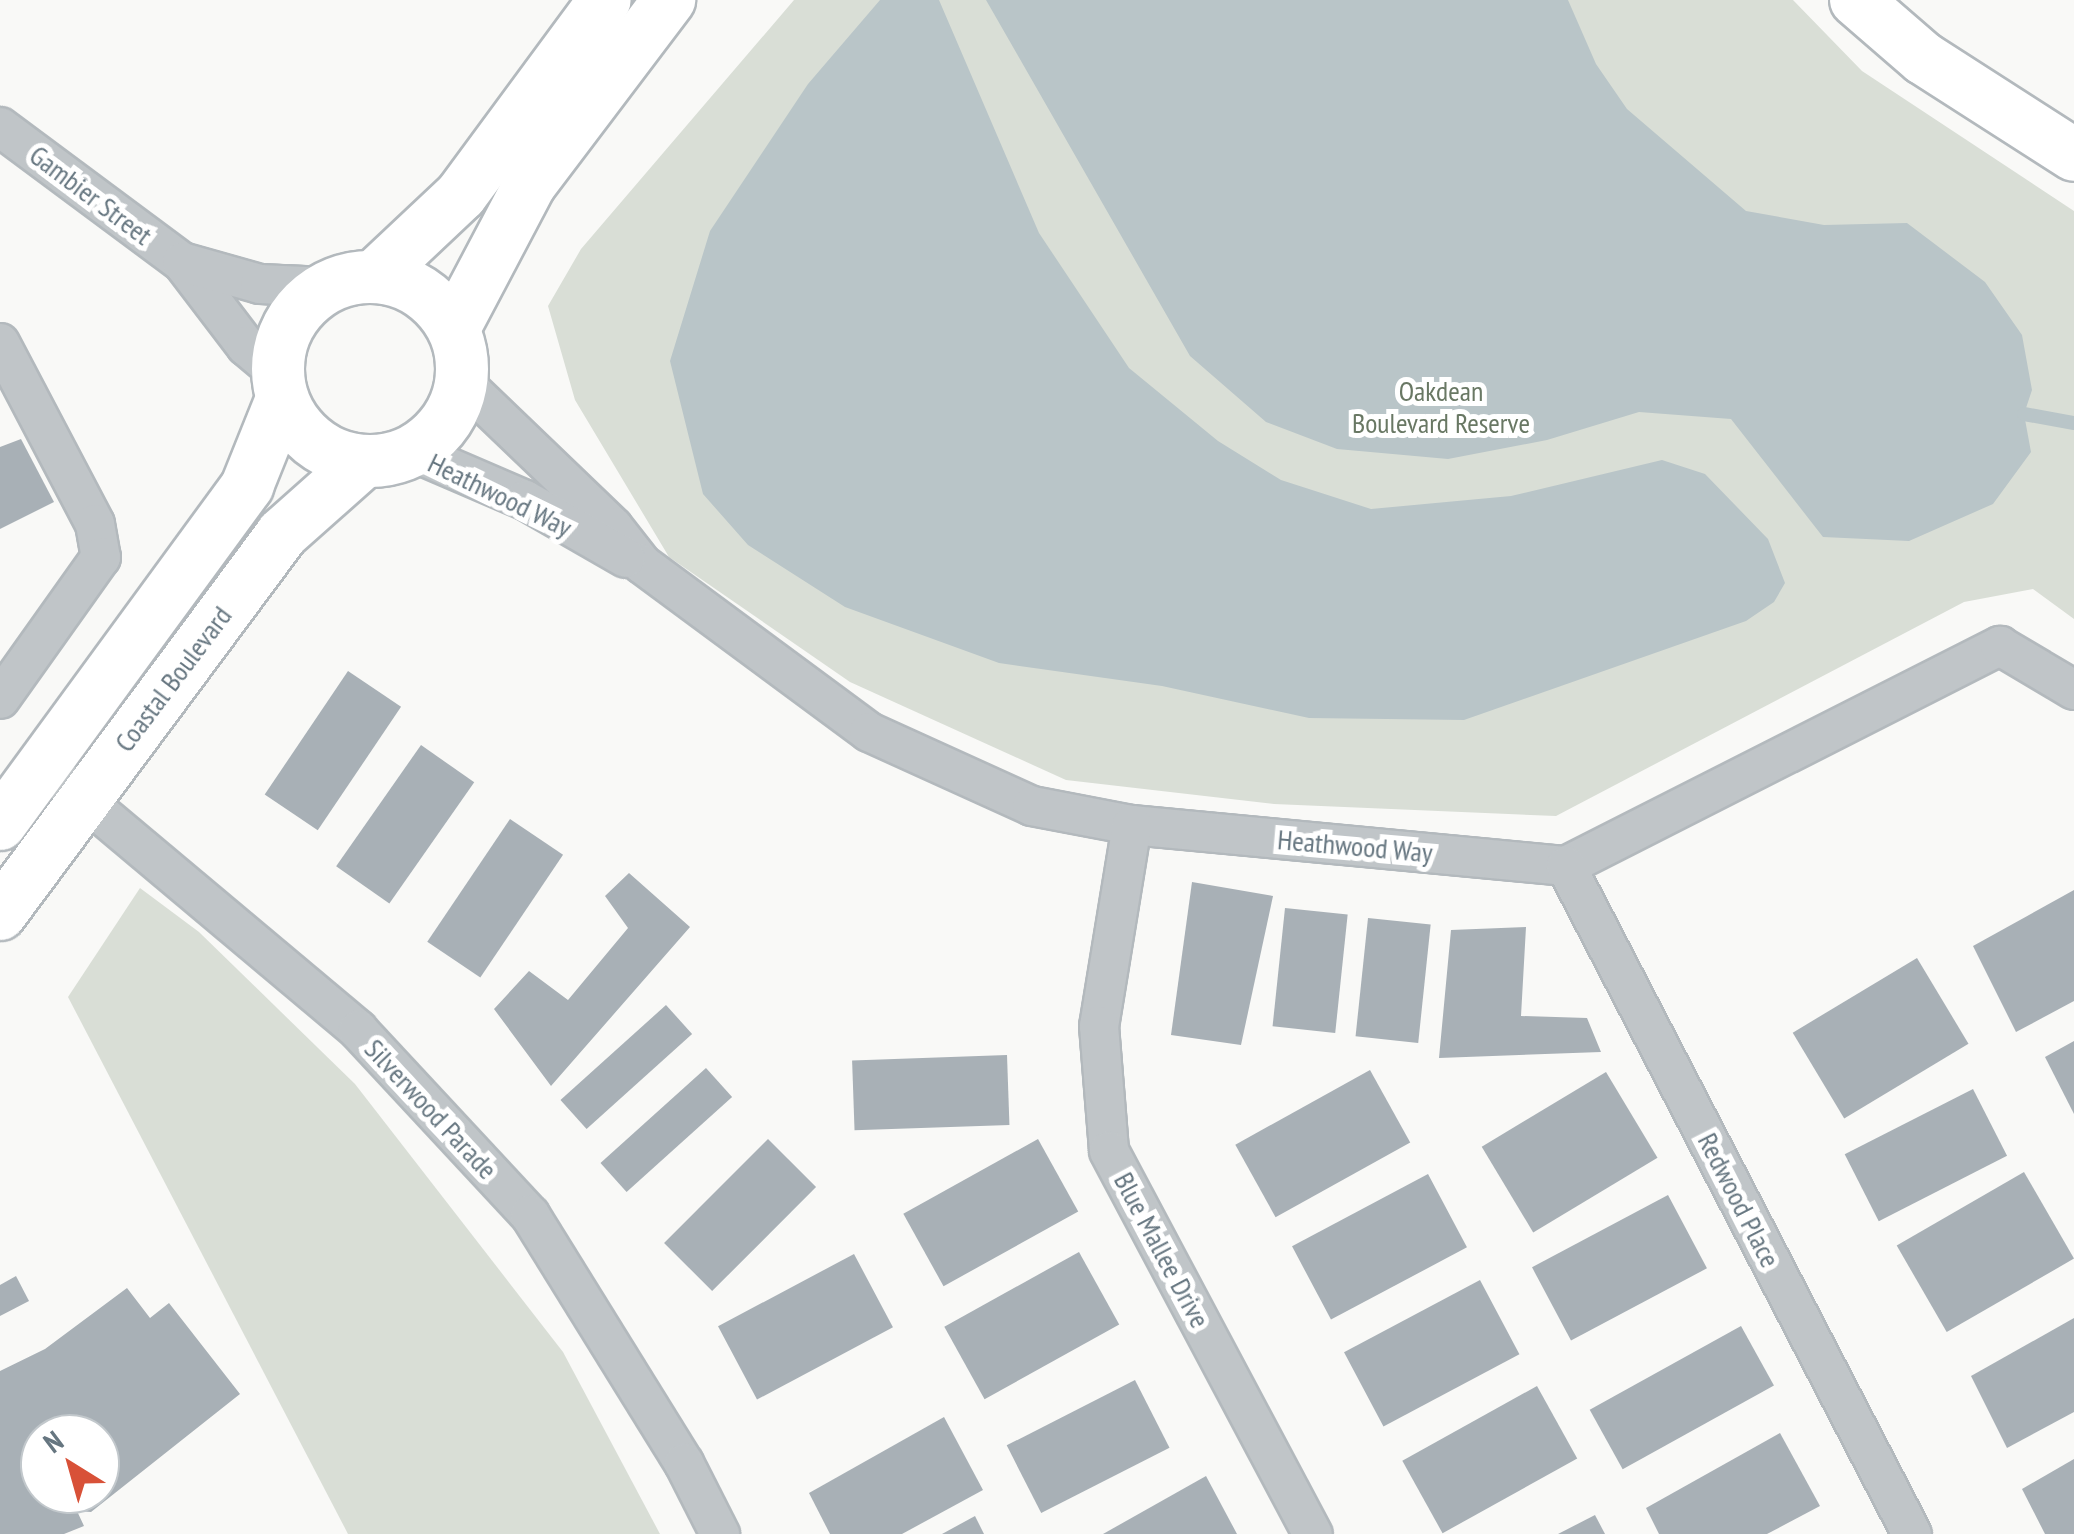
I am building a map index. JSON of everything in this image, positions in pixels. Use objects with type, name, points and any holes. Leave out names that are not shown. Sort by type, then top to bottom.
[{"type":"street","points":[[351,282],[422,291],[454,328],[462,382],[439,431],[387,456],[314,443],[280,386],[291,320],[351,282],[461,195],[604,0]]},
{"type":"street","points":[[454,328],[530,184],[669,0]]},
{"type":"street","points":[[1856,0],[1923,58],[2074,155]]},
{"type":"street","name":"Gambier Street","points":[[0,127],[182,262],[280,386]]},
{"type":"street","name":"Gambier Street","points":[[182,262],[260,284],[351,282]]},
{"type":"street","points":[[0,343],[95,524],[101,557],[0,698]]},
{"type":"street","name":"Heathwood Way","points":[[462,382],[613,527],[642,564],[869,732],[1032,806],[1132,826],[1566,866]]},
{"type":"street","name":"Coastal Boulevard","points":[[0,824],[247,486],[280,386]]},
{"type":"street","name":"Coastal Boulevard","points":[[0,914],[282,534],[387,456]]},
{"type":"street","name":"Heathwood Way","points":[[387,456],[525,500],[610,552],[642,564]]},
{"type":"street","points":[[1566,866],[2000,646],[2074,690]]},
{"type":"street","name":"Silverwood Parade","points":[[45,766],[86,796],[358,1030],[530,1215],[684,1463],[720,1534]]},
{"type":"street","name":"Blue Mallee Drive","points":[[1132,826],[1099,1026],[1109,1151],[1313,1534]]},
{"type":"street","name":"Redwood Place","points":[[1566,866],[1912,1534]]},
{"type":"green space","name":"Oakdean Boulevard Reserve","points":[[794,0],[1793,0],[1862,71],[2074,211],[2074,619],[2033,589],[1964,602],[1556,816],[1274,804],[1066,780],[850,682],[669,557],[575,400],[548,306],[581,249]]},
{"type":"green space","points":[[140,888],[199,932],[355,1084],[563,1352],[660,1534],[348,1534],[68,997]]},
{"type":"shaded area","points":[[880,0],[939,0],[1039,233],[1129,368],[1218,441],[1281,480],[1371,509],[1511,496],[1662,460],[1705,474],[1768,539],[1785,583],[1774,602],[1746,621],[1464,720],[1309,718],[1162,686],[999,663],[845,607],[748,545],[703,494],[670,361],[710,231],[808,84]]},
{"type":"shaded area","points":[[986,0],[1568,0],[1596,64],[1627,109],[1746,211],[1824,225],[1907,223],[1985,282],[2022,335],[2032,390],[2024,414],[2031,452],[1993,504],[1909,541],[1823,537],[1731,419],[1639,412],[1547,440],[1448,459],[1337,449],[1266,422],[1190,356]]},
{"type":"building","points":[[21,439],[54,502],[0,529],[0,447]]},
{"type":"building","points":[[348,671],[401,707],[318,830],[265,795]]},
{"type":"building","points":[[421,745],[474,782],[389,904],[336,866]]},
{"type":"building","points":[[510,819],[563,855],[480,977],[427,942]]},
{"type":"building","points":[[629,873],[690,927],[551,1086],[494,1009],[529,971],[568,1000],[628,928],[605,896]]},
{"type":"building","points":[[1192,882],[1273,896],[1241,1045],[1171,1035]]},
{"type":"building","points":[[2074,890],[2074,1001],[2016,1032],[1973,946]]},
{"type":"building","points":[[1285,908],[1348,915],[1335,1033],[1273,1026]]},
{"type":"building","points":[[1368,918],[1431,925],[1418,1043],[1356,1036]]},
{"type":"building","points":[[1526,927],[1521,1016],[1587,1018],[1601,1052],[1439,1058],[1451,930]]},
{"type":"building","points":[[1917,958],[1969,1044],[1844,1118],[1793,1033]]},
{"type":"building","points":[[666,1005],[692,1034],[587,1129],[560,1100]]},
{"type":"building","points":[[2074,1041],[2074,1114],[2045,1057]]},
{"type":"building","points":[[1007,1055],[1009,1125],[855,1130],[852,1060]]},
{"type":"building","points":[[706,1068],[732,1097],[627,1192],[600,1163]]},
{"type":"building","points":[[1370,1070],[1410,1143],[1276,1217],[1235,1145]]},
{"type":"building","points":[[1606,1072],[1658,1158],[1533,1232],[1482,1147]]},
{"type":"building","points":[[1973,1089],[2007,1156],[1879,1221],[1845,1154]]},
{"type":"building","points":[[768,1139],[816,1187],[712,1291],[664,1243]]},
{"type":"building","points":[[1038,1139],[1078,1212],[944,1286],[903,1214]]},
{"type":"building","points":[[2024,1172],[2074,1259],[1947,1332],[1897,1246]]},
{"type":"building","points":[[1428,1174],[1467,1247],[1331,1320],[1292,1246]]},
{"type":"building","points":[[1668,1195],[1707,1268],[1571,1341],[1532,1267]]},
{"type":"building","points":[[1079,1252],[1119,1325],[985,1399],[944,1327]]},
{"type":"building","points":[[854,1254],[893,1327],[757,1400],[718,1326]]},
{"type":"building","points":[[16,1276],[29,1301],[0,1316],[0,1285]]},
{"type":"building","points":[[1480,1280],[1519,1354],[1383,1426],[1344,1352]]},
{"type":"building","points":[[127,1288],[150,1318],[169,1303],[240,1394],[120,1489],[120,1414],[20,1414],[20,1514],[78,1514],[84,1526],[64,1534],[0,1534],[0,1371],[45,1349]]},
{"type":"building","points":[[2074,1318],[2074,1412],[2007,1448],[1971,1376]]},
{"type":"building","points":[[1741,1326],[1774,1385],[1623,1469],[1590,1410]]},
{"type":"building","points":[[1135,1380],[1170,1448],[1041,1513],[1007,1445]]},
{"type":"building","points":[[1537,1386],[1577,1459],[1443,1533],[1402,1461]]},
{"type":"building","points":[[944,1417],[983,1490],[902,1534],[830,1534],[809,1493]]},
{"type":"building","points":[[1780,1433],[1820,1506],[1767,1534],[1659,1534],[1646,1508]]},
{"type":"building","points":[[2074,1459],[2074,1534],[2045,1534],[2022,1489]]},
{"type":"building","points":[[1206,1476],[1237,1534],[1103,1534]]},
{"type":"building","points":[[1595,1515],[1605,1534],[1558,1534]]},
{"type":"building","points":[[975,1516],[984,1534],[942,1534]]},
{"type":"waterway","points":[[2024,414],[2074,423]]}]
